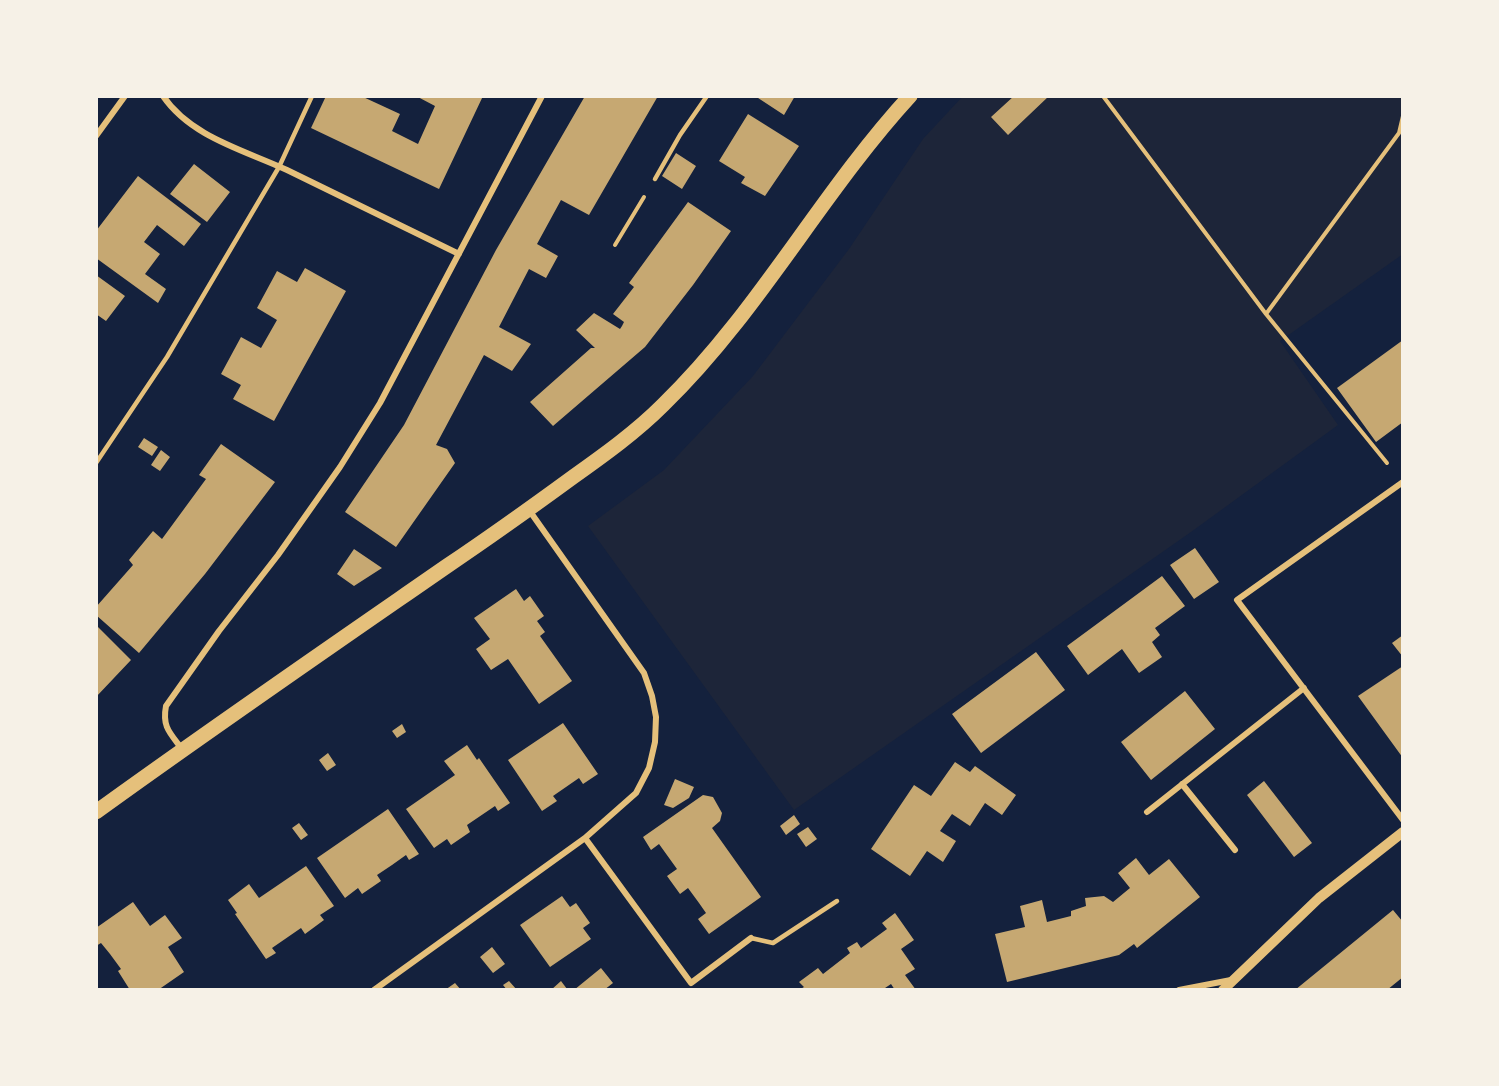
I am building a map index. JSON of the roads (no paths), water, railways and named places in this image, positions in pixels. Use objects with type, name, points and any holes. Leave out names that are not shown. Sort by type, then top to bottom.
[{"type":"main road","points":[[96,812],[182,749],[529,510],[617,446],[662,406],[691,376],[734,324],[855,161],[910,96]]},
{"type":"street","points":[[96,136],[125,96]]},
{"type":"street","points":[[163,96],[168,104],[194,127],[459,254]]},
{"type":"street","points":[[182,749],[166,727],[164,718],[166,706],[278,555],[340,467],[380,403],[542,96]]},
{"type":"street","points":[[1403,482],[1237,600],[1403,820]]},
{"type":"street","points":[[374,990],[585,838],[636,793],[649,768],[655,742],[656,717],[644,673],[529,510]]},
{"type":"street","points":[[1147,812],[1304,688]]},
{"type":"street","points":[[1182,784],[1235,850]]},
{"type":"street","points":[[1223,990],[1319,898],[1402,837]]},
{"type":"street","points":[[585,838],[691,983],[751,938]]},
{"type":"street","points":[[1179,990],[1233,979]]},
{"type":"lane","points":[[96,463],[167,357],[279,167],[312,96]]},
{"type":"lane","points":[[655,179],[707,96]]},
{"type":"lane","points":[[751,938],[773,943],[837,901]]},
{"type":"lane","points":[[687,990],[691,983]]}]
